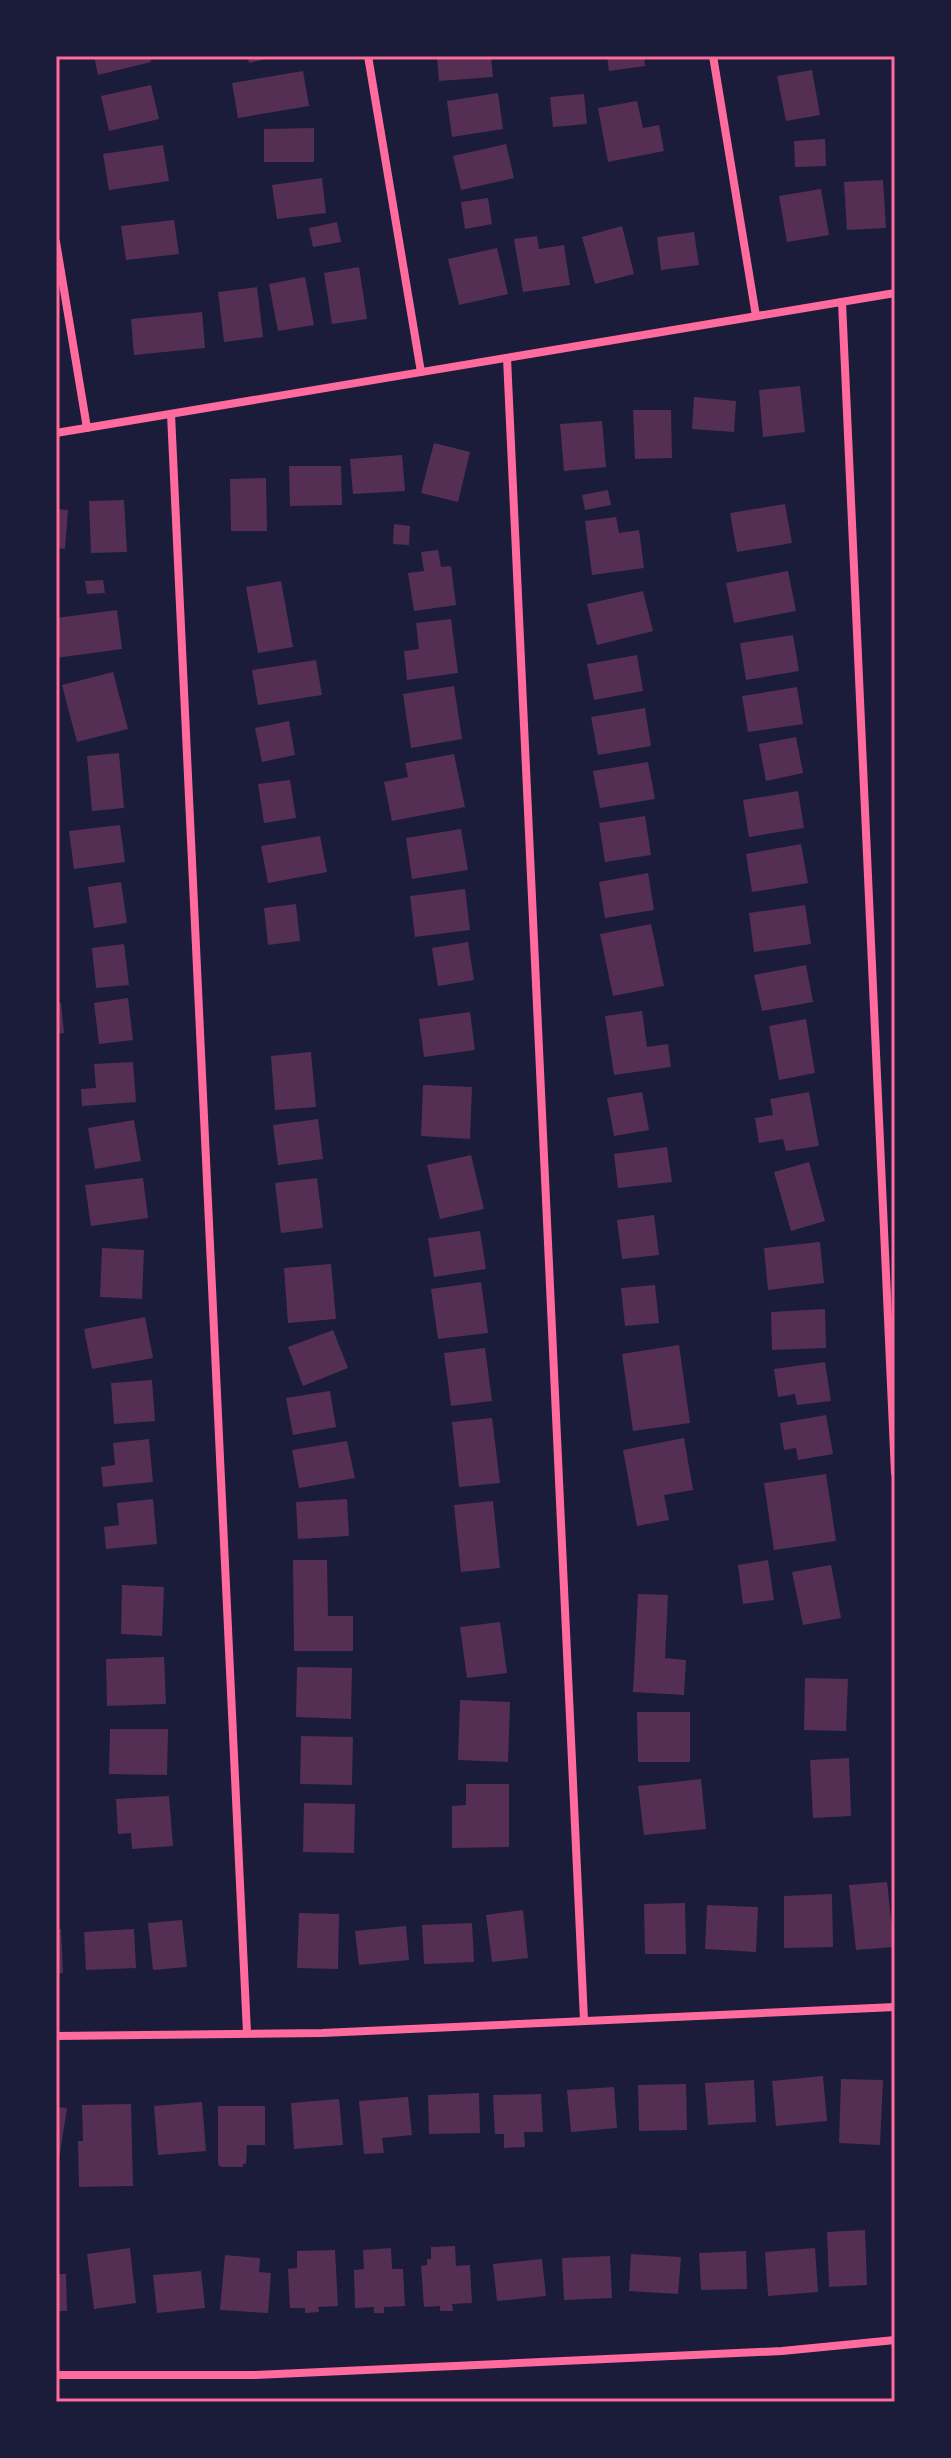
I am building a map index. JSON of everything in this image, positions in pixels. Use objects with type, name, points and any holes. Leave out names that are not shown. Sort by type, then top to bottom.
[{"type":"street","points":[[368,56],[421,372]]},
{"type":"street","points":[[713,56],[756,316]]},
{"type":"street","points":[[56,242],[87,428]]},
{"type":"street","points":[[56,433],[895,293]]},
{"type":"street","points":[[842,302],[895,1473]]},
{"type":"street","points":[[507,358],[584,2020]]},
{"type":"street","points":[[171,414],[247,2033]]},
{"type":"street","points":[[56,2036],[322,2033],[895,2007]]},
{"type":"street","points":[[56,2375],[255,2375],[782,2351],[895,2340]]},
{"type":"building","points":[[94,56],[150,56],[151,62],[98,75]]},
{"type":"building","points":[[247,56],[275,56],[275,57],[249,63]]},
{"type":"building","points":[[437,56],[491,56],[493,77],[439,81]]},
{"type":"building","points":[[607,56],[644,56],[645,66],[609,71]]},
{"type":"building","points":[[812,70],[820,115],[786,121],[777,76]]},
{"type":"building","points":[[303,71],[309,106],[238,118],[232,83]]},
{"type":"building","points":[[151,85],[159,119],[109,131],[101,96]]},
{"type":"building","points":[[498,93],[503,129],[452,137],[447,101]]},
{"type":"building","points":[[584,94],[587,124],[553,127],[550,97]]},
{"type":"building","points":[[637,101],[643,128],[659,125],[664,151],[608,162],[598,108]]},
{"type":"building","points":[[314,128],[314,162],[264,162],[264,129]]},
{"type":"building","points":[[825,139],[826,166],[795,167],[794,141]]},
{"type":"building","points":[[506,144],[514,178],[461,190],[453,156]]},
{"type":"building","points":[[163,145],[169,181],[109,190],[103,154]]},
{"type":"building","points":[[322,178],[326,213],[277,219],[272,185]]},
{"type":"building","points":[[883,180],[886,228],[847,230],[844,182]]},
{"type":"building","points":[[821,189],[829,235],[787,242],[779,196]]},
{"type":"building","points":[[488,198],[492,224],[465,229],[461,202]]},
{"type":"building","points":[[174,220],[179,254],[126,260],[121,226]]},
{"type":"building","points":[[337,222],[341,242],[313,247],[309,228]]},
{"type":"building","points":[[622,226],[634,274],[595,284],[582,237]]},
{"type":"building","points":[[694,232],[699,265],[661,270],[657,237]]},
{"type":"building","points":[[537,236],[539,249],[564,245],[570,285],[523,292],[514,239]]},
{"type":"building","points":[[497,248],[508,294],[459,305],[448,259]]},
{"type":"building","points":[[359,267],[367,319],[332,324],[324,273]]},
{"type":"building","points":[[305,277],[314,325],[278,331],[269,284]]},
{"type":"building","points":[[257,287],[263,337],[224,342],[218,292]]},
{"type":"building","points":[[202,312],[205,348],[134,355],[131,319]]},
{"type":"building","points":[[800,386],[805,432],[763,437],[759,390]]},
{"type":"building","points":[[694,397],[736,401],[734,432],[692,429]]},
{"type":"building","points":[[633,410],[671,410],[672,458],[635,459]]},
{"type":"building","points":[[602,421],[606,467],[564,471],[560,424]]},
{"type":"building","points":[[434,443],[470,452],[458,502],[421,493]]},
{"type":"building","points":[[402,455],[405,491],[353,494],[350,459]]},
{"type":"building","points":[[289,466],[341,466],[342,505],[290,506]]},
{"type":"building","points":[[266,478],[267,531],[231,531],[230,479]]},
{"type":"building","points":[[608,490],[611,505],[585,510],[582,495]]},
{"type":"building","points":[[124,500],[127,552],[91,553],[89,501]]},
{"type":"building","points":[[785,504],[792,543],[737,552],[730,513]]},
{"type":"building","points":[[56,509],[68,510],[65,549],[56,548]]},
{"type":"building","points":[[616,517],[619,533],[639,530],[644,568],[592,575],[585,521]]},
{"type":"building","points":[[394,524],[410,526],[409,545],[393,544]]},
{"type":"building","points":[[438,550],[441,567],[451,566],[456,605],[414,611],[408,573],[424,571],[421,552]]},
{"type":"building","points":[[788,571],[796,611],[734,623],[726,583]]},
{"type":"building","points":[[103,580],[105,593],[87,594],[85,581]]},
{"type":"building","points":[[281,581],[293,647],[258,653],[246,587]]},
{"type":"building","points":[[643,591],[653,631],[597,645],[587,604]]},
{"type":"building","points":[[117,610],[122,649],[56,658],[56,618]]},
{"type":"building","points":[[451,619],[458,673],[407,680],[404,651],[419,649],[416,623]]},
{"type":"building","points":[[793,635],[799,671],[746,680],[740,643]]},
{"type":"building","points":[[637,655],[643,691],[594,700],[587,664]]},
{"type":"building","points":[[316,660],[322,695],[258,705],[252,670]]},
{"type":"building","points":[[113,672],[128,729],[77,742],[62,685]]},
{"type":"building","points":[[454,686],[462,739],[411,748],[403,694]]},
{"type":"building","points":[[797,687],[803,724],[748,732],[742,696]]},
{"type":"building","points":[[645,708],[651,746],[598,755],[591,717]]},
{"type":"building","points":[[289,721],[295,755],[262,762],[255,728]]},
{"type":"building","points":[[796,737],[803,773],[766,781],[759,744]]},
{"type":"building","points":[[119,753],[124,808],[92,811],[87,756]]},
{"type":"building","points":[[454,754],[465,807],[392,821],[384,782],[408,777],[405,763]]},
{"type":"building","points":[[648,762],[655,799],[600,808],[593,771]]},
{"type":"building","points":[[290,780],[296,818],[264,823],[258,784]]},
{"type":"building","points":[[798,791],[804,828],[749,837],[743,800]]},
{"type":"building","points":[[645,816],[651,855],[605,862],[599,823]]},
{"type":"building","points":[[120,825],[125,862],[74,869],[69,831]]},
{"type":"building","points":[[461,829],[468,870],[412,879],[406,838]]},
{"type":"building","points":[[320,836],[327,872],[268,883],[261,846]]},
{"type":"building","points":[[801,844],[808,883],[752,892],[746,854]]},
{"type":"building","points":[[648,873],[654,910],[605,918],[599,882]]},
{"type":"building","points":[[121,882],[127,923],[94,928],[88,887]]},
{"type":"building","points":[[465,889],[470,930],[415,937],[410,896]]},
{"type":"building","points":[[296,904],[300,941],[268,945],[264,908]]},
{"type":"building","points":[[805,905],[811,944],[754,952],[749,913]]},
{"type":"building","points":[[651,924],[664,986],[613,996],[600,934]]},
{"type":"building","points":[[468,942],[474,980],[438,986],[432,948]]},
{"type":"building","points":[[124,944],[129,985],[96,988],[92,948]]},
{"type":"building","points":[[806,965],[813,1002],[762,1011],[754,975]]},
{"type":"building","points":[[128,998],[133,1040],[99,1044],[94,1003]]},
{"type":"building","points":[[56,1003],[61,1003],[64,1033],[56,1034]]},
{"type":"building","points":[[642,1011],[647,1047],[668,1044],[671,1067],[614,1075],[605,1016]]},
{"type":"building","points":[[470,1012],[475,1050],[424,1057],[419,1019]]},
{"type":"building","points":[[806,1019],[815,1073],[779,1080],[769,1026]]},
{"type":"building","points":[[311,1052],[316,1107],[275,1110],[271,1056]]},
{"type":"building","points":[[133,1062],[136,1102],[82,1106],[81,1089],[96,1088],[94,1064]]},
{"type":"building","points":[[423,1085],[472,1087],[470,1139],[421,1136]]},
{"type":"building","points":[[642,1092],[649,1130],[614,1136],[607,1098]]},
{"type":"building","points":[[809,1092],[819,1146],[786,1151],[783,1139],[759,1143],[755,1118],[773,1115],[770,1099]]},
{"type":"building","points":[[318,1119],[323,1159],[278,1165],[273,1125]]},
{"type":"building","points":[[134,1120],[141,1161],[95,1169],[88,1128]]},
{"type":"building","points":[[667,1147],[672,1182],[618,1188],[614,1154]]},
{"type":"building","points":[[471,1155],[484,1209],[440,1219],[427,1165]]},
{"type":"building","points":[[809,1162],[825,1221],[791,1231],[774,1172]]},
{"type":"building","points":[[143,1178],[148,1218],[91,1226],[85,1185]]},
{"type":"building","points":[[317,1178],[323,1228],[281,1233],[275,1183]]},
{"type":"building","points":[[654,1215],[659,1255],[622,1259],[617,1220]]},
{"type":"building","points":[[480,1231],[486,1269],[434,1277],[428,1238]]},
{"type":"building","points":[[820,1242],[824,1283],[768,1290],[764,1248]]},
{"type":"building","points":[[102,1248],[144,1250],[142,1299],[100,1297]]},
{"type":"building","points":[[331,1264],[336,1319],[288,1323],[284,1268]]},
{"type":"building","points":[[481,1282],[488,1333],[438,1339],[431,1289]]},
{"type":"building","points":[[655,1285],[659,1323],[625,1326],[621,1288]]},
{"type":"building","points":[[825,1309],[826,1348],[772,1350],[771,1312]]},
{"type":"building","points":[[145,1317],[153,1358],[92,1369],[84,1329]]},
{"type":"building","points":[[333,1330],[348,1368],[303,1386],[288,1347]]},
{"type":"building","points":[[679,1345],[690,1423],[633,1431],[622,1354]]},
{"type":"building","points":[[485,1348],[492,1401],[451,1406],[444,1353]]},
{"type":"building","points":[[825,1362],[831,1401],[797,1405],[795,1394],[778,1397],[774,1369]]},
{"type":"building","points":[[152,1380],[155,1421],[114,1424],[111,1383]]},
{"type":"building","points":[[330,1391],[336,1427],[293,1435],[286,1398]]},
{"type":"building","points":[[826,1415],[833,1454],[798,1460],[796,1448],[784,1450],[780,1423]]},
{"type":"building","points":[[492,1418],[500,1483],[459,1487],[452,1422]]},
{"type":"building","points":[[684,1438],[693,1490],[664,1495],[669,1520],[637,1526],[623,1450]]},
{"type":"building","points":[[149,1439],[153,1482],[103,1487],[101,1467],[115,1465],[113,1443]]},
{"type":"building","points":[[347,1441],[355,1478],[299,1488],[292,1450]]},
{"type":"building","points":[[826,1474],[836,1541],[774,1550],[764,1483]]},
{"type":"building","points":[[153,1499],[157,1544],[106,1549],[104,1527],[119,1525],[117,1503]]},
{"type":"building","points":[[347,1499],[349,1536],[298,1539],[296,1502]]},
{"type":"building","points":[[493,1501],[500,1568],[461,1572],[454,1505]]},
{"type":"building","points":[[293,1560],[327,1560],[328,1616],[353,1616],[353,1651],[294,1651]]},
{"type":"building","points":[[768,1560],[774,1600],[743,1604],[738,1565]]},
{"type":"building","points":[[831,1565],[841,1618],[803,1625],[792,1572]]},
{"type":"building","points":[[122,1585],[164,1587],[162,1636],[121,1634]]},
{"type":"building","points":[[638,1594],[668,1595],[665,1658],[686,1660],[684,1695],[633,1692]]},
{"type":"building","points":[[500,1622],[507,1673],[467,1678],[460,1627]]},
{"type":"building","points":[[164,1657],[166,1704],[107,1706],[106,1659]]},
{"type":"building","points":[[297,1667],[352,1668],[351,1719],[296,1717]]},
{"type":"building","points":[[805,1678],[848,1679],[846,1731],[804,1730]]},
{"type":"building","points":[[460,1700],[510,1702],[508,1762],[458,1760]]},
{"type":"building","points":[[637,1712],[690,1712],[690,1762],[638,1762]]},
{"type":"building","points":[[110,1729],[168,1729],[167,1775],[109,1774]]},
{"type":"building","points":[[301,1736],[353,1737],[352,1785],[300,1784]]},
{"type":"building","points":[[849,1758],[851,1816],[813,1818],[810,1760]]},
{"type":"building","points":[[701,1779],[706,1829],[644,1835],[638,1786]]},
{"type":"building","points":[[466,1784],[509,1784],[509,1847],[452,1848],[452,1806],[466,1805]]},
{"type":"building","points":[[169,1796],[173,1846],[132,1849],[131,1833],[118,1834],[116,1799]]},
{"type":"building","points":[[304,1803],[355,1804],[354,1853],[303,1852]]},
{"type":"building","points":[[887,1882],[894,1947],[856,1950],[849,1885]]},
{"type":"building","points":[[832,1894],[833,1947],[784,1948],[784,1896]]},
{"type":"building","points":[[685,1903],[686,1954],[645,1954],[644,1904]]},
{"type":"building","points":[[707,1905],[758,1907],[756,1952],[705,1949]]},
{"type":"building","points":[[523,1910],[528,1958],[492,1962],[486,1915]]},
{"type":"building","points":[[299,1913],[339,1914],[338,1969],[297,1968]]},
{"type":"building","points":[[182,1920],[187,1967],[153,1970],[148,1923]]},
{"type":"building","points":[[472,1923],[474,1962],[424,1964],[422,1925]]},
{"type":"building","points":[[406,1926],[409,1960],[359,1965],[355,1931]]},
{"type":"building","points":[[61,1929],[63,1973],[56,1974],[56,1930]]},
{"type":"building","points":[[134,1929],[136,1968],[86,1970],[84,1932]]},
{"type":"building","points":[[823,2076],[827,2121],[776,2126],[772,2081]]},
{"type":"building","points":[[841,2079],[883,2080],[880,2145],[839,2143]]},
{"type":"building","points":[[754,2080],[756,2122],[708,2125],[705,2083]]},
{"type":"building","points":[[686,2084],[687,2130],[639,2131],[638,2085]]},
{"type":"building","points":[[614,2087],[617,2128],[571,2132],[567,2090]]},
{"type":"building","points":[[479,2093],[480,2133],[429,2134],[428,2095]]},
{"type":"building","points":[[541,2094],[543,2132],[524,2132],[525,2147],[504,2148],[504,2134],[495,2134],[493,2095]]},
{"type":"building","points":[[408,2097],[412,2135],[382,2138],[384,2153],[364,2154],[359,2101]]},
{"type":"building","points":[[339,2099],[343,2145],[294,2149],[291,2103]]},
{"type":"building","points":[[202,2102],[206,2151],[158,2155],[154,2106]]},
{"type":"building","points":[[131,2104],[133,2186],[79,2187],[78,2141],[83,2141],[82,2105]]},
{"type":"building","points":[[218,2106],[265,2106],[265,2145],[247,2145],[246,2164],[243,2167],[221,2167],[218,2164]]},
{"type":"building","points":[[56,2107],[67,2108],[59,2159],[56,2158]]},
{"type":"building","points":[[865,2230],[867,2285],[829,2287],[827,2232]]},
{"type":"building","points":[[455,2246],[456,2266],[470,2265],[472,2303],[452,2304],[453,2311],[440,2311],[440,2306],[424,2307],[421,2266],[427,2265],[427,2259],[431,2259],[431,2247]]},
{"type":"building","points":[[130,2248],[136,2303],[94,2309],[87,2254]]},
{"type":"building","points":[[391,2248],[392,2269],[403,2269],[405,2306],[384,2307],[384,2313],[374,2313],[374,2307],[355,2308],[354,2270],[364,2269],[363,2250]]},
{"type":"building","points":[[815,2248],[818,2292],[768,2296],[765,2252]]},
{"type":"building","points":[[335,2250],[338,2306],[318,2307],[319,2312],[305,2313],[305,2308],[290,2308],[288,2269],[297,2268],[297,2251]]},
{"type":"building","points":[[746,2251],[747,2289],[701,2290],[699,2253]]},
{"type":"building","points":[[631,2254],[681,2257],[678,2294],[629,2291]]},
{"type":"building","points":[[225,2255],[260,2258],[259,2272],[271,2273],[268,2313],[220,2310]]},
{"type":"building","points":[[610,2256],[612,2298],[564,2300],[562,2258]]},
{"type":"building","points":[[542,2259],[546,2296],[497,2301],[493,2264]]},
{"type":"building","points":[[201,2271],[205,2308],[157,2313],[153,2275]]},
{"type":"building","points":[[56,2274],[66,2274],[67,2311],[56,2311]]}]
